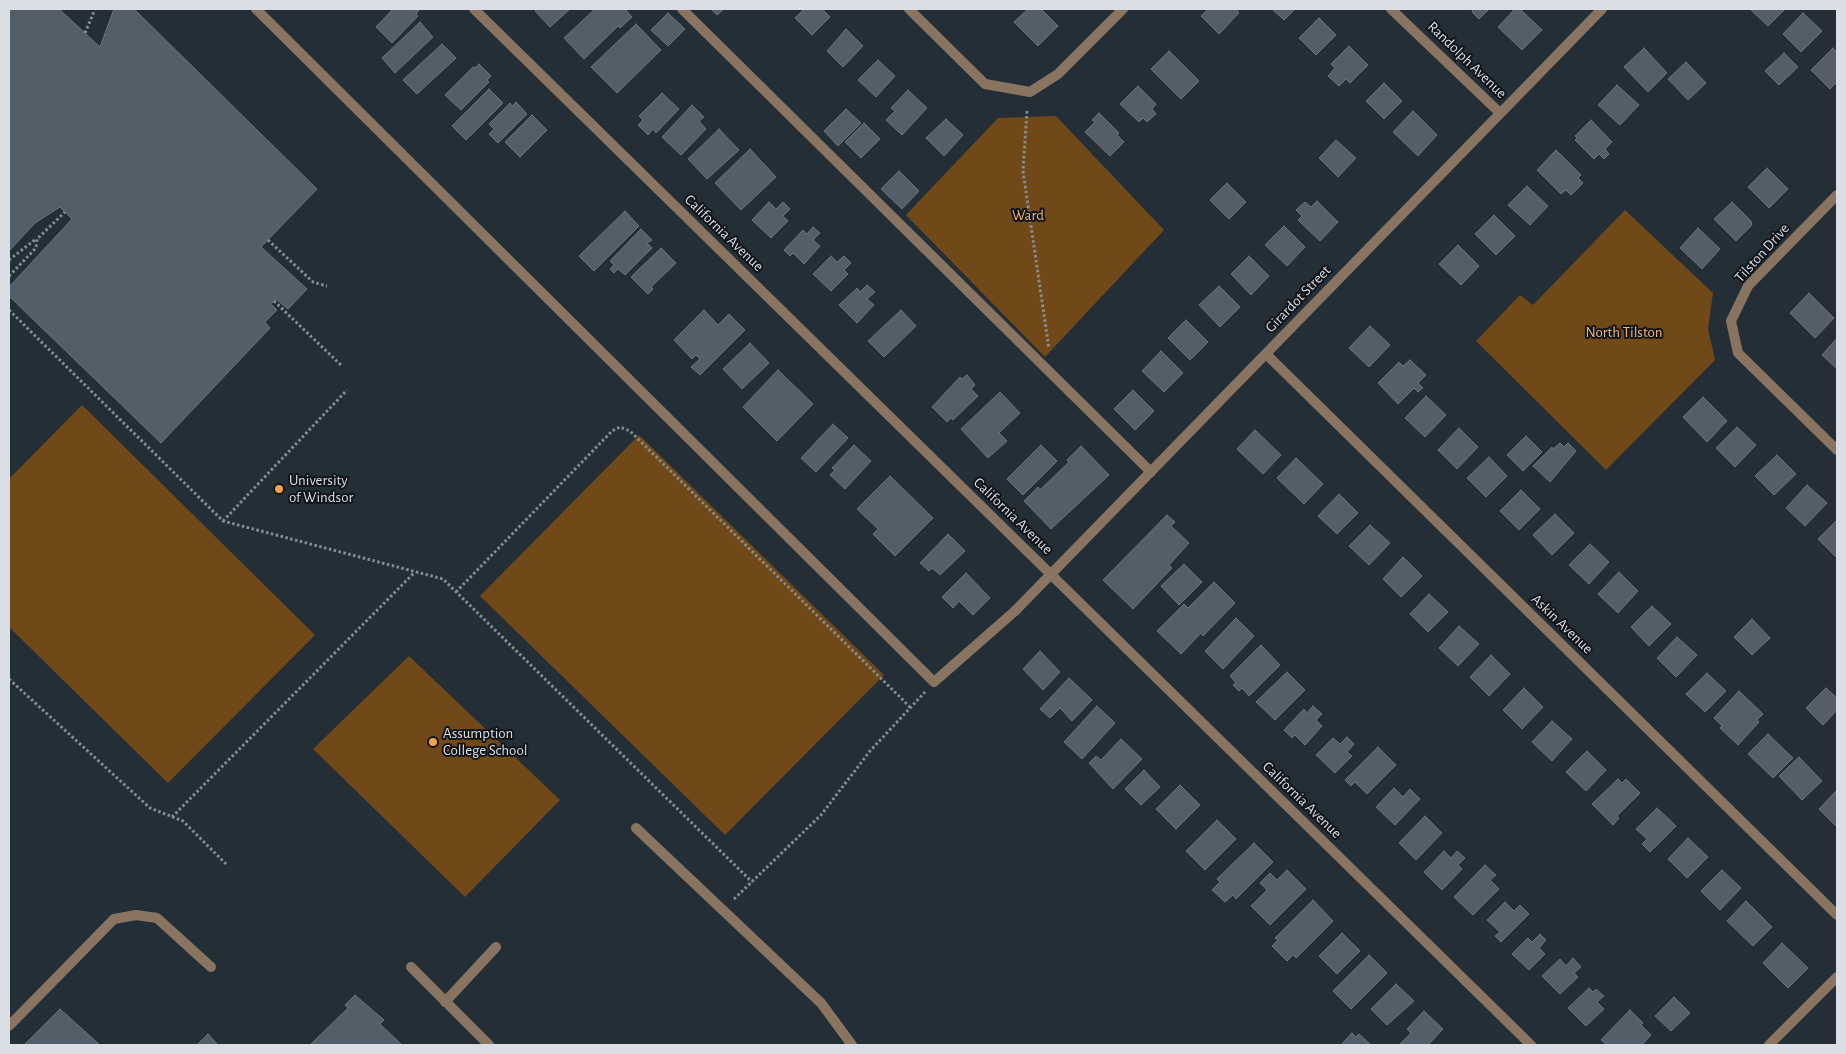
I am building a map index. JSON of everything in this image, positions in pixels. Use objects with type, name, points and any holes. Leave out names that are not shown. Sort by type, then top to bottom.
[{"type":"street","points":[[256,9],[934,682]]},
{"type":"street","name":"California Avenue","points":[[474,9],[1531,1045]]},
{"type":"street","points":[[682,9],[1151,472]]},
{"type":"street","points":[[909,9],[985,84],[1030,92],[1058,74],[1122,9]]},
{"type":"street","name":"Randolph Avenue","points":[[1391,9],[1500,113]]},
{"type":"street","name":"Girardot Street","points":[[934,682],[1015,611],[1602,9]]},
{"type":"street","name":"Tilston Drive","points":[[1837,195],[1748,286],[1731,321],[1738,353],[1837,450]]},
{"type":"street","name":"Askin Avenue","points":[[1266,354],[1837,915]]},
{"type":"street","points":[[636,828],[821,1003],[852,1045]]},
{"type":"street","points":[[9,1026],[114,919],[136,915],[157,918],[211,967]]},
{"type":"street","points":[[445,1002],[496,947]]},
{"type":"street","points":[[411,967],[489,1045]]},
{"type":"street","points":[[1769,1045],[1837,977]]},
{"type":"path","points":[[85,33],[95,9]]},
{"type":"path","points":[[1027,111],[1023,171],[1053,375]]},
{"type":"path","points":[[9,260],[36,239],[64,212]]},
{"type":"path","points":[[9,276],[36,248],[36,239]]},
{"type":"path","points":[[268,240],[313,282],[326,286]]},
{"type":"path","points":[[274,301],[342,366]]},
{"type":"path","points":[[9,311],[223,521],[443,579],[752,882]]},
{"type":"path","points":[[223,521],[347,390]]},
{"type":"path","points":[[456,592],[606,436],[620,427],[630,431],[911,708]]},
{"type":"path","points":[[172,817],[415,572]]},
{"type":"path","points":[[9,680],[150,808],[183,820],[226,864]]},
{"type":"path","points":[[734,899],[821,815],[870,751],[934,682]]},
{"type":"green space","name":"Ward","points":[[1056,116],[1164,230],[1045,357],[906,215],[998,118]]},
{"type":"green space","name":"North Tilston","points":[[1625,210],[1713,293],[1708,329],[1715,360],[1606,470],[1476,341],[1520,295],[1533,305]]},
{"type":"green space","points":[[82,405],[315,635],[168,783],[9,627],[9,479]]},
{"type":"green space","points":[[639,435],[884,675],[725,835],[480,596]]},
{"type":"green space","points":[[409,656],[560,800],[465,897],[313,749]]},
{"type":"building","points":[[9,9],[59,9],[100,47],[114,9],[134,9],[317,189],[261,247],[307,289],[288,309],[276,299],[271,304],[277,310],[265,322],[270,328],[161,443],[9,296],[9,287],[72,219],[60,207],[35,223],[9,251]]},
{"type":"building","points":[[393,9],[419,10],[416,14],[418,16],[392,43],[376,27]]},
{"type":"building","points":[[538,9],[570,9],[550,27],[535,11]]},
{"type":"building","points":[[595,9],[625,9],[632,17],[620,28],[618,26],[584,59],[564,38]]},
{"type":"building","points":[[711,9],[724,9],[717,15]]},
{"type":"building","points":[[804,9],[822,9],[830,17],[812,35],[795,18]]},
{"type":"building","points":[[1028,9],[1041,9],[1058,26],[1038,46],[1014,22]]},
{"type":"building","points":[[1208,9],[1236,9],[1239,13],[1219,34],[1201,16]]},
{"type":"building","points":[[1272,9],[1295,9],[1284,20]]},
{"type":"building","points":[[1473,9],[1489,9],[1479,19],[1472,12]]},
{"type":"building","points":[[1515,9],[1520,9],[1542,30],[1522,50],[1498,27]]},
{"type":"building","points":[[1750,9],[1785,9],[1768,26]]},
{"type":"building","points":[[668,13],[685,29],[668,46],[651,30]]},
{"type":"building","points":[[1803,13],[1822,31],[1801,52],[1783,34]]},
{"type":"building","points":[[1319,18],[1336,35],[1316,55],[1299,38]]},
{"type":"building","points":[[420,22],[433,37],[395,73],[382,58]]},
{"type":"building","points":[[636,24],[661,50],[617,93],[591,67]]},
{"type":"building","points":[[846,29],[863,46],[843,67],[827,51]]},
{"type":"building","points":[[442,44],[456,58],[417,94],[403,80]]},
{"type":"building","points":[[1349,46],[1368,65],[1350,83],[1346,79],[1339,86],[1328,76],[1335,68],[1331,64]]},
{"type":"building","points":[[1644,48],[1667,73],[1648,92],[1624,67]]},
{"type":"building","points":[[1833,48],[1837,53],[1837,82],[1830,89],[1811,70]]},
{"type":"building","points":[[1169,51],[1199,81],[1181,99],[1151,69]]},
{"type":"building","points":[[1784,53],[1798,67],[1779,85],[1765,71]]},
{"type":"building","points":[[878,60],[895,76],[876,97],[858,80]]},
{"type":"building","points":[[1686,62],[1706,83],[1688,100],[1668,79]]},
{"type":"building","points":[[479,64],[491,76],[487,80],[489,82],[461,110],[445,95],[473,67],[475,68]]},
{"type":"building","points":[[1384,83],[1402,101],[1384,119],[1366,101]]},
{"type":"building","points":[[1617,85],[1639,105],[1620,125],[1598,105]]},
{"type":"building","points":[[1138,86],[1156,104],[1152,109],[1156,114],[1147,122],[1143,118],[1139,122],[1120,104]]},
{"type":"building","points":[[489,89],[503,103],[466,140],[452,126]]},
{"type":"building","points":[[908,90],[927,108],[902,135],[886,120],[895,111],[891,108]]},
{"type":"building","points":[[662,93],[679,109],[656,133],[653,129],[648,135],[638,125],[643,120],[639,116]]},
{"type":"building","points":[[516,102],[527,114],[498,143],[489,134],[494,129],[489,124],[510,103],[512,106]]},
{"type":"building","points":[[692,105],[704,117],[699,121],[706,129],[681,155],[662,137]]},
{"type":"building","points":[[846,109],[861,123],[838,146],[824,131]]},
{"type":"building","points":[[1413,111],[1437,135],[1418,156],[1393,132]]},
{"type":"building","points":[[1099,113],[1119,133],[1117,135],[1124,142],[1110,156],[1085,132],[1095,122],[1092,120]]},
{"type":"building","points":[[532,115],[547,130],[520,157],[505,142]]},
{"type":"building","points":[[946,119],[963,135],[944,156],[926,138]]},
{"type":"building","points":[[1591,120],[1612,142],[1605,149],[1609,154],[1604,159],[1599,154],[1594,159],[1575,140],[1577,138],[1575,136]]},
{"type":"building","points":[[864,123],[880,139],[861,158],[845,142]]},
{"type":"building","points":[[719,129],[739,150],[707,179],[688,159]]},
{"type":"building","points":[[1336,140],[1356,158],[1338,177],[1319,158]]},
{"type":"building","points":[[750,149],[776,177],[741,210],[715,183]]},
{"type":"building","points":[[1556,150],[1581,175],[1578,178],[1583,183],[1571,195],[1566,190],[1561,194],[1537,170]]},
{"type":"building","points":[[1767,168],[1788,189],[1769,208],[1748,187]]},
{"type":"building","points":[[899,171],[919,191],[902,209],[881,189]]},
{"type":"building","points":[[1227,183],[1246,202],[1229,219],[1210,200]]},
{"type":"building","points":[[1527,186],[1548,206],[1530,225],[1508,205]]},
{"type":"building","points":[[1317,201],[1338,222],[1320,241],[1298,220],[1302,216],[1296,210],[1305,202],[1311,207]]},
{"type":"building","points":[[769,202],[776,209],[783,202],[790,209],[783,216],[788,221],[771,238],[752,220]]},
{"type":"building","points":[[1732,202],[1751,221],[1752,225],[1736,241],[1714,219]]},
{"type":"building","points":[[625,211],[639,226],[594,271],[579,256]]},
{"type":"building","points":[[1494,215],[1515,236],[1496,255],[1475,234]]},
{"type":"building","points":[[1284,226],[1305,247],[1287,266],[1265,245]]},
{"type":"building","points":[[813,227],[820,233],[813,240],[820,246],[804,264],[793,253],[790,256],[784,250],[803,230],[807,234]]},
{"type":"building","points":[[1698,228],[1720,249],[1702,269],[1680,248]]},
{"type":"building","points":[[641,229],[652,240],[647,243],[652,248],[625,275],[618,269],[614,273],[610,269],[614,265],[610,261]]},
{"type":"building","points":[[1458,245],[1479,266],[1461,285],[1439,264]]},
{"type":"building","points":[[661,248],[676,263],[651,287],[653,289],[648,294],[631,277]]},
{"type":"building","points":[[831,256],[837,262],[844,256],[851,263],[844,270],[848,274],[831,291],[813,274]]},
{"type":"building","points":[[1249,256],[1269,276],[1251,295],[1231,274]]},
{"type":"building","points":[[867,285],[875,292],[867,299],[874,305],[857,323],[839,305],[857,288],[860,292]]},
{"type":"building","points":[[1219,286],[1240,307],[1220,327],[1199,305]]},
{"type":"building","points":[[1809,293],[1834,318],[1815,338],[1790,313]]},
{"type":"building","points":[[704,310],[718,325],[729,314],[745,330],[700,375],[691,367],[700,359],[696,355],[692,359],[674,340]]},
{"type":"building","points":[[901,310],[916,326],[884,357],[868,341]]},
{"type":"building","points":[[1186,320],[1208,342],[1190,360],[1168,338]]},
{"type":"building","points":[[1370,326],[1390,345],[1369,367],[1349,348]]},
{"type":"building","points":[[1837,338],[1837,369],[1822,355]]},
{"type":"building","points":[[750,343],[769,363],[742,389],[723,369]]},
{"type":"building","points":[[1161,351],[1183,373],[1164,392],[1142,371]]},
{"type":"building","points":[[1410,360],[1426,375],[1418,383],[1423,388],[1418,392],[1414,388],[1398,404],[1378,383],[1399,362],[1403,366]]},
{"type":"building","points":[[778,370],[813,404],[777,441],[743,407]]},
{"type":"building","points":[[967,375],[975,385],[971,389],[978,396],[953,420],[951,418],[947,422],[932,407],[960,377],[962,379]]},
{"type":"building","points":[[1133,390],[1154,411],[1135,430],[1114,409]]},
{"type":"building","points":[[1000,392],[1020,413],[999,433],[1007,441],[988,458],[961,429]]},
{"type":"building","points":[[1426,396],[1446,415],[1425,437],[1405,418]]},
{"type":"building","points":[[1703,397],[1727,421],[1707,442],[1683,417]]},
{"type":"building","points":[[833,424],[848,438],[816,472],[801,458]]},
{"type":"building","points":[[1737,427],[1756,445],[1735,467],[1716,448]]},
{"type":"building","points":[[1459,428],[1478,447],[1457,469],[1438,450]]},
{"type":"building","points":[[1255,430],[1281,455],[1263,474],[1237,449]]},
{"type":"building","points":[[1526,436],[1542,452],[1523,471],[1507,455]]},
{"type":"building","points":[[1560,443],[1564,447],[1568,443],[1576,451],[1550,482],[1533,466],[1552,447],[1553,449]]},
{"type":"building","points":[[854,445],[871,461],[845,489],[830,475],[835,470],[832,468]]},
{"type":"building","points":[[1041,445],[1057,461],[1023,495],[1007,479]]},
{"type":"building","points":[[1081,446],[1109,475],[1051,529],[1024,501],[1038,487],[1040,490],[1069,462],[1067,460]]},
{"type":"building","points":[[1777,455],[1796,474],[1774,495],[1755,476]]},
{"type":"building","points":[[1489,457],[1507,476],[1486,497],[1467,478]]},
{"type":"building","points":[[1296,458],[1323,484],[1304,504],[1277,478]]},
{"type":"building","points":[[890,476],[933,518],[895,556],[873,534],[878,529],[857,509]]},
{"type":"building","points":[[1807,485],[1827,503],[1805,526],[1786,508]]},
{"type":"building","points":[[1521,490],[1540,509],[1519,530],[1500,511]]},
{"type":"building","points":[[1339,494],[1358,513],[1337,534],[1318,516]]},
{"type":"building","points":[[1555,514],[1574,533],[1552,555],[1533,535]]},
{"type":"building","points":[[1167,515],[1175,522],[1171,526],[1189,543],[1169,565],[1172,568],[1133,609],[1103,580]]},
{"type":"building","points":[[1837,520],[1837,558],[1818,539]]},
{"type":"building","points":[[1370,525],[1390,543],[1369,565],[1349,546]]},
{"type":"building","points":[[948,534],[965,551],[940,575],[932,568],[929,571],[920,563]]},
{"type":"building","points":[[1590,544],[1609,562],[1589,584],[1569,565]]},
{"type":"building","points":[[1403,557],[1422,576],[1401,597],[1383,579]]},
{"type":"building","points":[[1184,564],[1202,582],[1179,605],[1161,586]]},
{"type":"building","points":[[1619,572],[1638,591],[1618,613],[1598,594]]},
{"type":"building","points":[[966,573],[990,598],[973,615],[959,601],[953,608],[942,597]]},
{"type":"building","points":[[1214,582],[1235,603],[1203,636],[1201,633],[1181,654],[1157,631],[1184,604],[1188,608]]},
{"type":"building","points":[[1429,594],[1448,612],[1428,632],[1410,614]]},
{"type":"building","points":[[1652,606],[1671,624],[1649,646],[1631,627]]},
{"type":"building","points":[[1236,618],[1254,636],[1223,669],[1205,651]]},
{"type":"building","points":[[1752,619],[1770,638],[1752,655],[1734,637]]},
{"type":"building","points":[[1459,626],[1479,644],[1458,666],[1439,648]]},
{"type":"building","points":[[1677,637],[1697,655],[1676,677],[1657,658]]},
{"type":"building","points":[[1261,645],[1280,665],[1249,696],[1242,688],[1239,691],[1233,685],[1236,683],[1230,676]]},
{"type":"building","points":[[1040,651],[1060,672],[1043,690],[1023,669]]},
{"type":"building","points":[[1491,655],[1510,674],[1489,696],[1470,677]]},
{"type":"building","points":[[1287,672],[1305,690],[1275,720],[1256,702]]},
{"type":"building","points":[[1707,673],[1726,691],[1705,712],[1686,694]]},
{"type":"building","points":[[1069,678],[1092,700],[1072,721],[1060,708],[1050,718],[1040,709]]},
{"type":"building","points":[[1524,688],[1543,707],[1522,729],[1503,710]]},
{"type":"building","points":[[1826,688],[1837,698],[1837,710],[1823,725],[1806,708]]},
{"type":"building","points":[[1739,691],[1763,714],[1757,720],[1759,722],[1738,745],[1720,728],[1722,726],[1714,718]]},
{"type":"building","points":[[1097,706],[1115,723],[1082,759],[1064,742]]},
{"type":"building","points":[[1313,706],[1322,714],[1316,720],[1322,726],[1305,745],[1295,735],[1292,738],[1284,730],[1304,709],[1307,713]]},
{"type":"building","points":[[1552,721],[1572,739],[1552,761],[1532,742]]},
{"type":"building","points":[[1768,734],[1793,758],[1773,778],[1748,754]]},
{"type":"building","points":[[1347,737],[1354,744],[1347,752],[1352,756],[1335,773],[1316,755],[1333,738],[1340,744]]},
{"type":"building","points":[[1121,739],[1142,759],[1113,789],[1089,763],[1096,756],[1101,760]]},
{"type":"building","points":[[1378,747],[1396,765],[1367,794],[1355,782],[1351,786],[1345,780]]},
{"type":"building","points":[[1587,751],[1606,770],[1586,791],[1566,772]]},
{"type":"building","points":[[1799,757],[1822,781],[1802,800],[1779,776]]},
{"type":"building","points":[[1144,770],[1160,787],[1141,805],[1125,789]]},
{"type":"building","points":[[1618,779],[1622,783],[1626,779],[1640,793],[1617,816],[1619,818],[1613,825],[1592,804]]},
{"type":"building","points":[[1180,785],[1200,805],[1176,829],[1156,809]]},
{"type":"building","points":[[1394,788],[1403,797],[1410,789],[1420,799],[1395,825],[1376,807]]},
{"type":"building","points":[[1837,790],[1837,827],[1819,809]]},
{"type":"building","points":[[1657,808],[1676,826],[1650,852],[1642,844],[1647,839],[1636,829]]},
{"type":"building","points":[[1425,816],[1442,833],[1416,860],[1399,843]]},
{"type":"building","points":[[1217,820],[1236,839],[1205,870],[1186,851]]},
{"type":"building","points":[[1688,838],[1708,857],[1687,878],[1668,859]]},
{"type":"building","points":[[1254,843],[1273,862],[1236,899],[1233,895],[1225,902],[1212,890],[1220,882],[1217,879]]},
{"type":"building","points":[[1444,851],[1451,858],[1457,851],[1465,858],[1458,865],[1462,869],[1442,890],[1424,872]]},
{"type":"building","points":[[1485,865],[1496,875],[1490,880],[1499,889],[1473,915],[1454,897]]},
{"type":"building","points":[[1287,870],[1306,889],[1270,925],[1251,906],[1267,890],[1260,883],[1270,873],[1277,880]]},
{"type":"building","points":[[1722,870],[1741,888],[1720,910],[1701,891]]},
{"type":"building","points":[[1313,900],[1333,921],[1296,958],[1293,955],[1287,961],[1272,946],[1278,940],[1275,938]]},
{"type":"building","points":[[1746,901],[1772,927],[1753,946],[1727,921]]},
{"type":"building","points":[[1505,902],[1514,911],[1520,905],[1529,914],[1501,942],[1495,936],[1500,932],[1487,920]]},
{"type":"building","points":[[1342,933],[1360,951],[1337,974],[1319,956]]},
{"type":"building","points":[[1540,934],[1546,940],[1539,948],[1545,954],[1529,970],[1512,954],[1528,938],[1532,942]]},
{"type":"building","points":[[1782,943],[1808,968],[1788,988],[1763,963]]},
{"type":"building","points":[[1369,955],[1387,973],[1351,1009],[1333,991]]},
{"type":"building","points":[[1573,958],[1581,967],[1574,973],[1578,977],[1560,994],[1542,976],[1560,959],[1566,966]]},
{"type":"building","points":[[1396,984],[1414,1001],[1387,1025],[1371,1009]]},
{"type":"building","points":[[1589,988],[1593,992],[1596,989],[1604,996],[1597,1002],[1604,1009],[1586,1026],[1568,1008]]},
{"type":"building","points":[[355,995],[384,1020],[380,1024],[402,1045],[310,1045],[348,1008],[345,1005]]},
{"type":"building","points":[[1674,997],[1690,1013],[1671,1031],[1655,1016]]},
{"type":"building","points":[[60,1009],[100,1045],[24,1045]]},
{"type":"building","points":[[1630,1010],[1643,1023],[1641,1025],[1651,1035],[1642,1045],[1607,1045],[1601,1040]]},
{"type":"building","points":[[1424,1011],[1443,1029],[1428,1045],[1400,1044],[1411,1033],[1407,1029]]},
{"type":"building","points":[[1352,1033],[1356,1037],[1359,1034],[1371,1045],[1341,1045]]},
{"type":"building","points":[[208,1034],[218,1045],[197,1045]]},
{"type":"place","name":"University of Windsor","points":[[279,489]]},
{"type":"place","name":"Assumption College School","points":[[433,742]]}]
